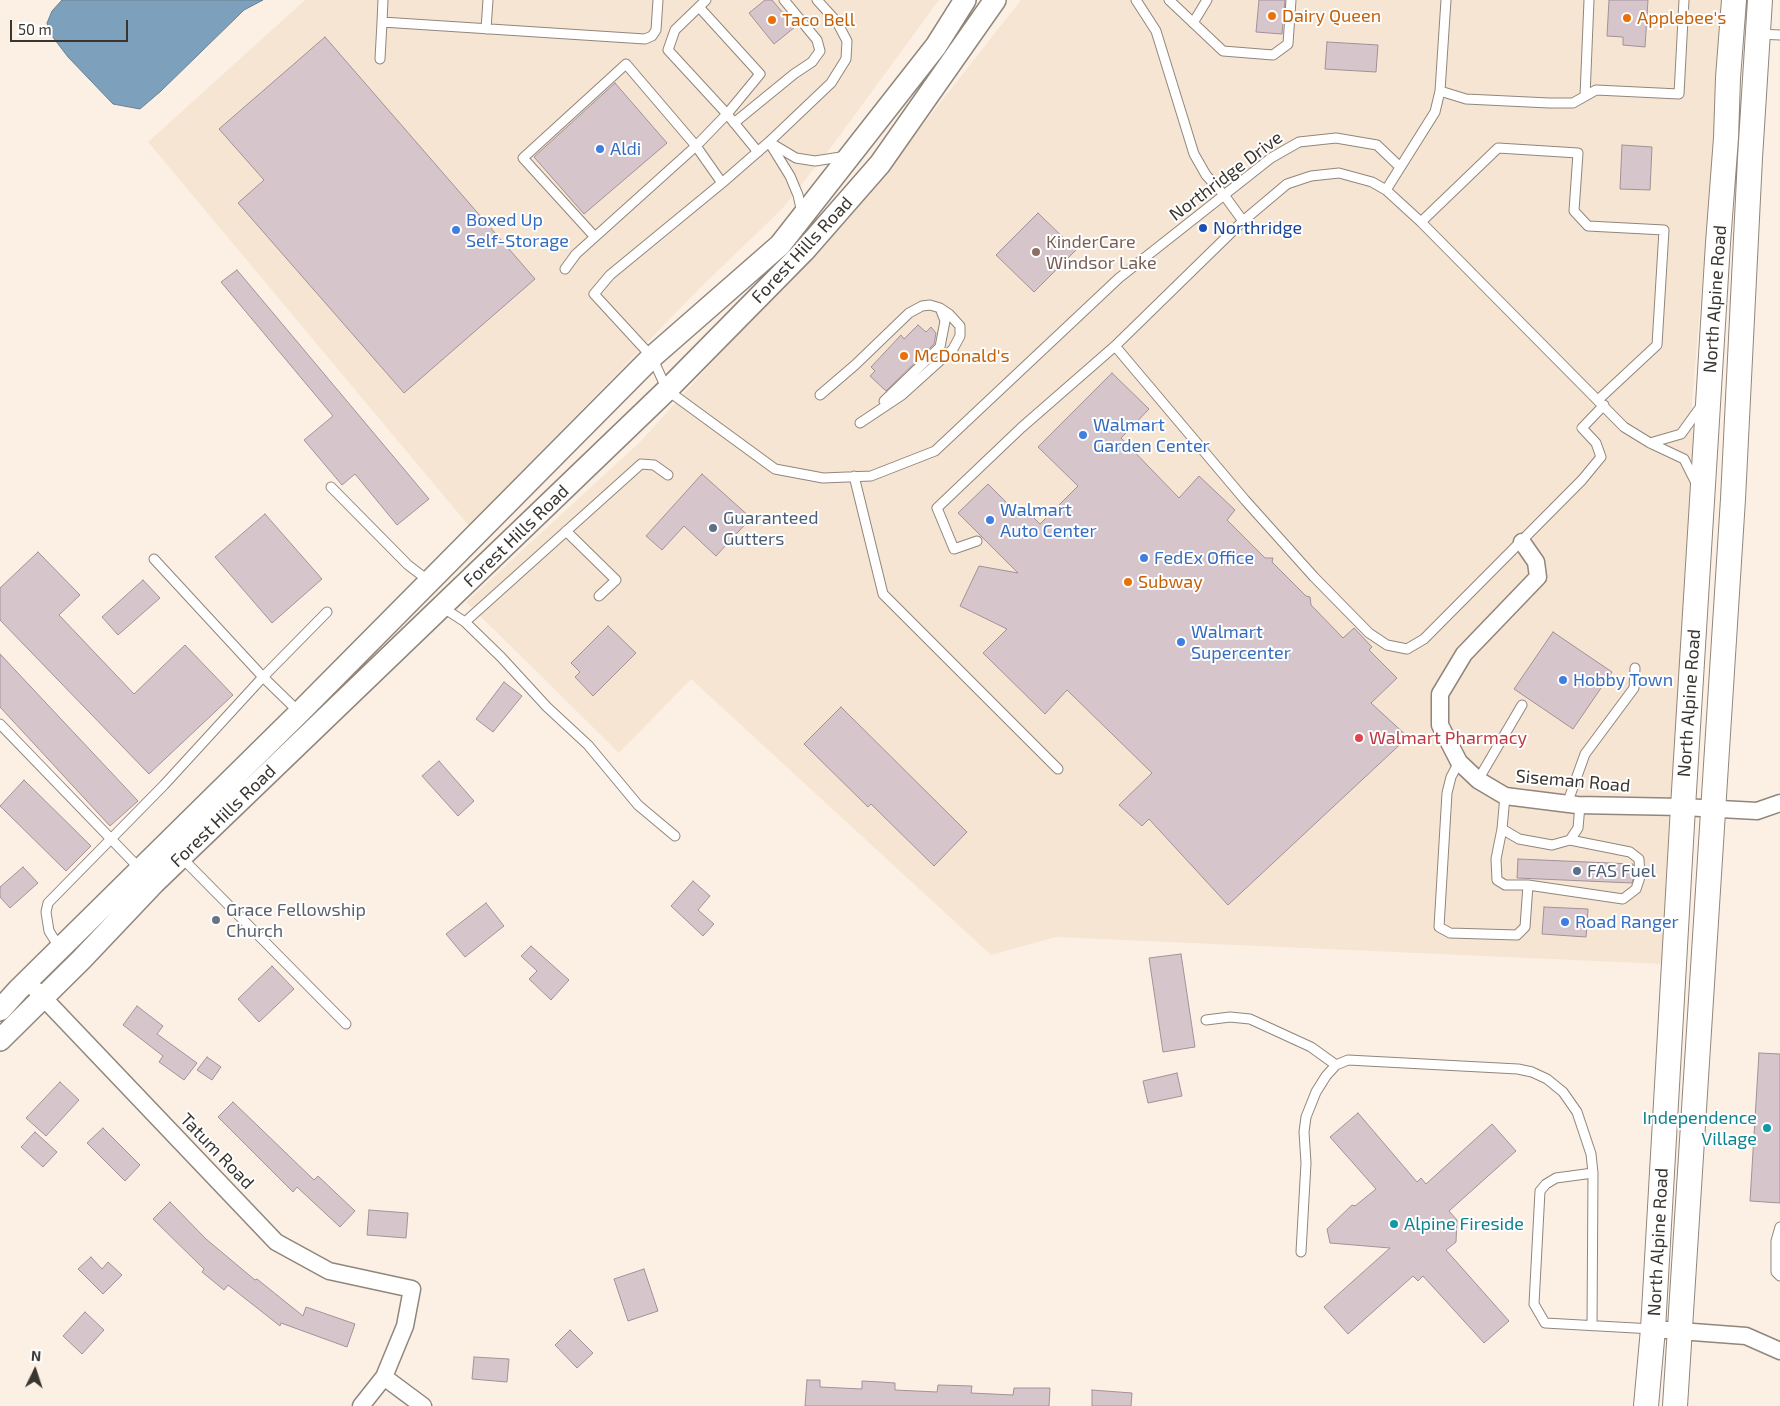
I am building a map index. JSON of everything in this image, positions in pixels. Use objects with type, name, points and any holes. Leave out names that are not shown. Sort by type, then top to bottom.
[{"type":"main road","name":"North Alpine Road","points":[[1646,1406],[1653,1329],[1683,807],[1734,0]]},
{"type":"main road","name":"North Alpine Road","points":[[1675,1406],[1736,441],[1751,139],[1769,34],[1760,0]]},
{"type":"main road","points":[[1726,138],[1751,139]]},
{"type":"street","name":"Forest Hills Road","points":[[35,989],[63,948],[652,357],[780,245],[936,46],[965,0]]},
{"type":"street","name":"Forest Hills Road","points":[[0,1040],[10,1007],[81,960],[180,857],[667,390],[804,250],[880,164],[995,0]]},
{"type":"street","name":"Siseman Road","points":[[1522,542],[1536,562],[1538,577],[1464,654],[1440,694],[1440,725],[1460,762],[1478,780],[1505,796],[1574,805],[1683,807],[1757,811],[1780,802]]},
{"type":"street","name":"Tatum Road","points":[[35,989],[276,1242],[329,1270],[412,1290],[405,1326],[384,1377]]},
{"type":"street","points":[[1653,1329],[1746,1336],[1780,1351]]},
{"type":"street","points":[[361,1406],[384,1377],[423,1406]]},
{"type":"lane","points":[[380,59],[383,0]]},
{"type":"lane","points":[[486,29],[488,0]]},
{"type":"lane","points":[[382,22],[645,39],[652,36],[656,30],[658,0]]},
{"type":"lane","points":[[706,0],[675,30],[668,50],[758,152]]},
{"type":"lane","points":[[734,123],[794,74],[812,62],[820,51],[817,40],[784,0]]},
{"type":"lane","points":[[667,390],[652,357],[594,294],[610,275],[758,152],[831,84],[846,59],[847,41],[837,22],[816,0]]},
{"type":"lane","points":[[1136,0],[1156,31],[1194,154],[1206,175],[1243,221]]},
{"type":"lane","points":[[1169,0],[1223,51],[1273,54],[1288,44],[1291,0]]},
{"type":"lane","points":[[1193,23],[1207,0]]},
{"type":"lane","points":[[1386,190],[1435,112],[1440,91],[1446,0]]},
{"type":"lane","points":[[1585,96],[1589,0]]},
{"type":"lane","points":[[1440,91],[1466,99],[1549,103],[1573,103],[1596,90],[1679,94],[1684,0]]},
{"type":"lane","points":[[565,270],[576,254],[696,146],[760,74],[699,7]]},
{"type":"lane","points":[[595,237],[523,158],[626,64],[696,146],[722,183]]},
{"type":"lane","name":"Northridge Drive","points":[[667,390],[775,469],[823,478],[871,476],[936,451],[1119,278],[1271,158],[1299,142],[1336,138],[1377,145],[1400,167]]},
{"type":"lane","points":[[769,142],[796,158],[815,161],[850,156]]},
{"type":"lane","points":[[769,142],[790,176],[798,195],[802,216]]},
{"type":"lane","points":[[1115,346],[1245,500],[1308,570],[1369,633],[1387,645],[1407,650],[1424,638],[1522,542],[1582,480],[1601,457],[1596,443],[1582,428],[1601,403],[1657,345],[1664,230],[1588,226],[1574,211],[1578,153],[1498,148],[1421,222]]},
{"type":"lane","points":[[977,541],[954,549],[937,508],[1021,428],[1115,346],[1243,221],[1287,184],[1311,176],[1339,173],[1372,182],[1386,190],[1421,222],[1624,427],[1650,443],[1684,459],[1702,497]]},
{"type":"lane","points":[[820,395],[910,313],[922,306],[930,305],[940,308],[949,314],[960,326],[960,336],[953,349],[902,395],[860,423],[894,393],[940,347],[945,321],[940,308]]},
{"type":"lane","points":[[1650,443],[1681,434],[1709,395]]},
{"type":"lane","points":[[465,622],[641,464],[654,465],[668,475]]},
{"type":"lane","points":[[854,476],[883,594],[1058,769]]},
{"type":"lane","points":[[331,486],[408,566],[428,581]]},
{"type":"lane","points":[[566,531],[616,580],[599,596]]},
{"type":"lane","points":[[154,560],[263,677],[300,712]]},
{"type":"lane","points":[[442,607],[465,622],[501,657],[547,706],[588,745],[638,805],[675,836]]},
{"type":"lane","points":[[63,948],[49,931],[46,912],[48,903],[164,785],[263,677],[328,612]]},
{"type":"lane","points":[[1570,840],[1578,828],[1574,805],[1585,754],[1634,688],[1635,668]]},
{"type":"lane","points":[[1478,780],[1522,705]]},
{"type":"lane","points":[[0,724],[142,870]]},
{"type":"lane","points":[[1460,762],[1451,777],[1446,793],[1439,927],[1450,933],[1517,936],[1525,927],[1528,885]]},
{"type":"lane","points":[[1502,829],[1519,839],[1552,845],[1570,840],[1630,852],[1639,859],[1640,877],[1636,889],[1623,899],[1528,885],[1505,885],[1497,880],[1496,859],[1502,829],[1505,796]]},
{"type":"lane","points":[[180,857],[346,1024]]},
{"type":"lane","points":[[1206,1020],[1230,1017],[1250,1019],[1311,1047],[1336,1065]]},
{"type":"lane","points":[[1301,1252],[1306,1163],[1304,1132],[1306,1117],[1316,1092],[1336,1065],[1348,1060],[1518,1069],[1532,1072],[1548,1079],[1563,1092],[1577,1112],[1591,1154],[1593,1174],[1592,1326]]},
{"type":"lane","points":[[1593,1174],[1556,1178],[1546,1184],[1540,1191],[1534,1304],[1545,1323],[1653,1329]]},
{"type":"lane","points":[[1780,1227],[1776,1241],[1776,1272],[1780,1276]]},
{"type":"shaded area","points":[[305,0],[939,0],[832,146],[782,209],[700,288],[469,526],[148,142]]},
{"type":"shaded area","points":[[1021,0],[1725,0],[1710,231],[1703,273],[1692,402],[1694,494],[1664,964],[1056,937],[991,955],[691,679],[619,753],[466,602],[641,441],[902,151]]},
{"type":"water","points":[[62,0],[263,0],[244,10],[140,109],[113,104],[68,57],[49,32],[47,23],[52,11]]},
{"type":"building","name":"Taco Bell","points":[[765,0],[772,0],[795,27],[774,44],[749,13]]},
{"type":"building","name":"Dairy Queen","points":[[1259,0],[1285,0],[1282,34],[1256,32]]},
{"type":"building","name":"Applebee's","points":[[1609,0],[1648,0],[1645,47],[1623,45],[1623,37],[1607,36]]},
{"type":"building","points":[[325,37],[535,279],[404,393],[238,203],[264,180],[219,129]]},
{"type":"building","points":[[1327,42],[1378,45],[1376,72],[1325,69]]},
{"type":"building","name":"Aldi","points":[[615,83],[667,143],[584,214],[534,157]]},
{"type":"building","points":[[1622,145],[1652,147],[1650,190],[1620,189]]},
{"type":"building","name":"KinderCare Windsor Lake","points":[[1038,213],[1076,250],[1034,292],[996,255]]},
{"type":"building","points":[[237,270],[429,499],[397,525],[355,474],[342,485],[304,440],[333,416],[221,282]]},
{"type":"building","name":"McDonald's","points":[[918,325],[926,332],[931,327],[936,333],[934,344],[886,391],[870,376],[875,371],[871,367],[901,335],[904,339]]},
{"type":"building","name":"Walmart Supercenter","points":[[1112,373],[1149,409],[1121,438],[1179,498],[1199,476],[1235,510],[1227,520],[1265,558],[1273,558],[1272,562],[1306,596],[1310,597],[1311,605],[1343,638],[1354,628],[1372,647],[1369,650],[1397,678],[1371,703],[1408,737],[1228,905],[1149,819],[1142,826],[1119,805],[1152,773],[1067,690],[1045,714],[983,653],[1007,629],[960,606],[979,566],[1018,573],[958,513],[988,484],[1017,513],[1023,507],[1040,524],[1078,486],[1038,447]]},
{"type":"building","points":[[702,474],[751,518],[716,556],[684,526],[662,550],[646,536]]},
{"type":"building","points":[[265,514],[322,579],[272,623],[215,557]]},
{"type":"building","points":[[38,552],[80,595],[59,615],[134,694],[185,645],[233,695],[149,774],[0,620],[0,588]]},
{"type":"building","points":[[143,580],[160,598],[118,635],[102,617]]},
{"type":"building","points":[[608,626],[636,653],[593,696],[575,677],[580,672],[571,663]]},
{"type":"building","name":"Hobby Town","points":[[1553,632],[1612,672],[1573,729],[1514,689]]},
{"type":"building","points":[[0,654],[138,801],[110,826],[0,707]]},
{"type":"building","points":[[504,682],[522,696],[493,732],[476,719]]},
{"type":"building","points":[[841,707],[967,832],[934,866],[871,804],[868,807],[804,744]]},
{"type":"building","points":[[439,761],[474,801],[458,816],[422,776]]},
{"type":"building","points":[[24,780],[91,846],[66,871],[0,806]]},
{"type":"building","name":"FAS Fuel","points":[[1518,859],[1633,864],[1634,876],[1632,883],[1517,878]]},
{"type":"building","points":[[23,867],[38,883],[10,908],[0,897],[0,887]]},
{"type":"building","points":[[693,881],[710,896],[698,910],[714,924],[703,936],[671,906]]},
{"type":"building","points":[[486,903],[504,926],[465,957],[446,934]]},
{"type":"building","name":"Road Ranger","points":[[1544,907],[1588,909],[1586,937],[1542,934]]},
{"type":"building","points":[[531,946],[569,980],[551,1000],[529,979],[537,971],[521,956]]},
{"type":"building","points":[[1181,954],[1195,1047],[1163,1052],[1149,958]]},
{"type":"building","points":[[272,966],[294,989],[259,1022],[238,999]]},
{"type":"building","points":[[137,1006],[163,1026],[157,1034],[197,1063],[184,1080],[159,1062],[163,1056],[123,1025]]},
{"type":"building","name":"Independence Village","points":[[1759,1053],[1780,1054],[1780,1203],[1750,1201]]},
{"type":"building","points":[[207,1057],[221,1067],[212,1080],[197,1070]]},
{"type":"building","points":[[1177,1073],[1182,1096],[1148,1103],[1143,1081]]},
{"type":"building","points":[[60,1082],[79,1100],[46,1136],[26,1118]]},
{"type":"building","points":[[233,1102],[314,1180],[318,1176],[355,1211],[340,1227],[297,1187],[293,1192],[218,1117]]},
{"type":"building","name":"Alpine Fireside","points":[[1358,1113],[1417,1182],[1421,1178],[1426,1184],[1492,1124],[1516,1151],[1449,1211],[1457,1220],[1456,1242],[1446,1250],[1509,1321],[1484,1343],[1423,1276],[1418,1281],[1413,1276],[1348,1334],[1324,1307],[1390,1248],[1330,1243],[1327,1229],[1352,1205],[1355,1206],[1376,1189],[1330,1137]]},
{"type":"building","points":[[103,1128],[140,1165],[125,1181],[87,1143]]},
{"type":"building","points":[[35,1132],[57,1152],[43,1167],[21,1147]]},
{"type":"building","points":[[170,1202],[206,1239],[255,1280],[257,1279],[303,1316],[306,1307],[355,1324],[347,1347],[281,1323],[280,1326],[228,1285],[224,1290],[202,1272],[204,1269],[153,1219]]},
{"type":"building","points":[[369,1210],[408,1213],[406,1238],[367,1235]]},
{"type":"building","points":[[91,1257],[102,1269],[108,1262],[122,1275],[103,1294],[78,1269]]},
{"type":"building","points":[[644,1269],[658,1311],[628,1321],[614,1279]]},
{"type":"building","points":[[85,1312],[104,1330],[82,1354],[63,1336]]},
{"type":"building","points":[[570,1330],[593,1353],[577,1368],[555,1345]]},
{"type":"building","points":[[474,1357],[509,1359],[507,1382],[472,1379]]},
{"type":"building","points":[[807,1380],[820,1380],[820,1387],[862,1389],[862,1381],[895,1383],[895,1390],[937,1392],[938,1385],[972,1386],[971,1393],[1013,1395],[1014,1388],[1050,1388],[1049,1406],[805,1406]]},
{"type":"building","points":[[1092,1390],[1132,1393],[1131,1406],[1092,1406]]},
{"type":"place","name":"Dairy Queen","points":[[1272,16]]},
{"type":"place","name":"Applebee's","points":[[1627,18]]},
{"type":"place","name":"Taco Bell","points":[[772,20]]},
{"type":"place","name":"Aldi","points":[[600,149]]},
{"type":"place","name":"Northridge","points":[[1203,228]]},
{"type":"place","name":"Boxed Up Self-Storage","points":[[456,230]]},
{"type":"place","name":"KinderCare Windsor Lake","points":[[1036,252]]},
{"type":"place","name":"McDonald's","points":[[904,356]]},
{"type":"place","name":"Walmart Garden Center","points":[[1083,435]]},
{"type":"place","name":"Walmart Auto Center","points":[[990,520]]},
{"type":"place","name":"Guaranteed Gutters","points":[[713,528]]},
{"type":"place","name":"FedEx Office","points":[[1144,558]]},
{"type":"place","name":"Subway","points":[[1128,582]]},
{"type":"place","name":"Walmart Supercenter","points":[[1181,642]]},
{"type":"place","name":"Hobby Town","points":[[1563,680]]},
{"type":"place","name":"Walmart Pharmacy","points":[[1359,738]]},
{"type":"place","name":"FAS Fuel","points":[[1577,871]]},
{"type":"place","name":"Grace Fellowship Church","points":[[216,920]]},
{"type":"place","name":"Road Ranger","points":[[1565,922]]},
{"type":"place","name":"Independence Village","points":[[1767,1128]]},
{"type":"place","name":"Alpine Fireside","points":[[1394,1224]]}]
